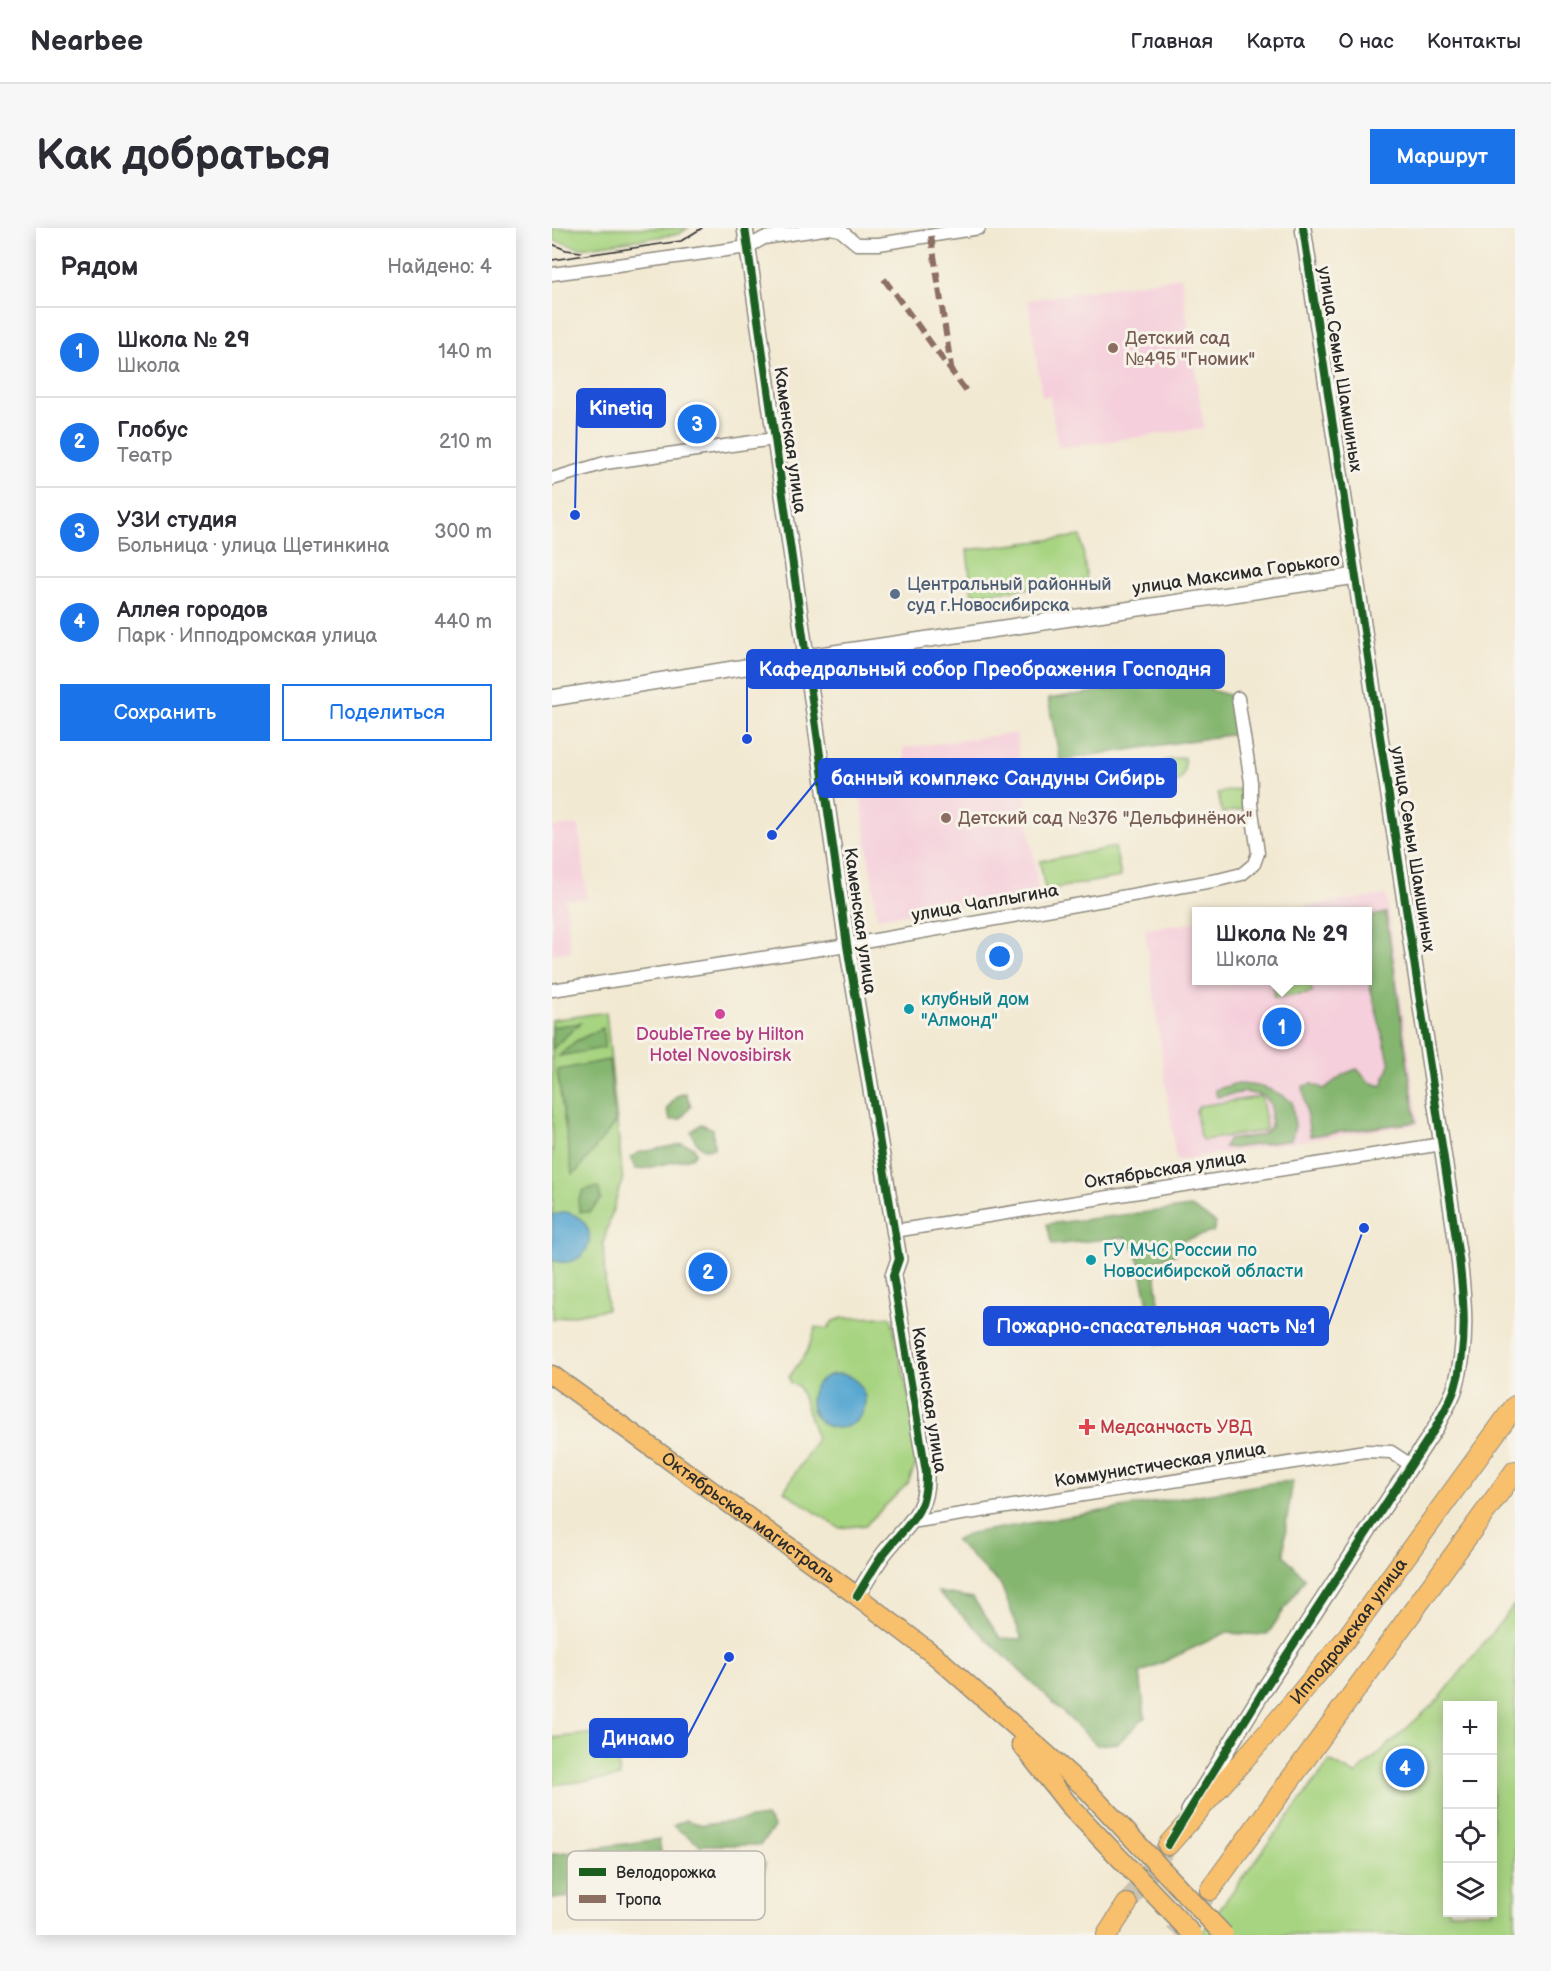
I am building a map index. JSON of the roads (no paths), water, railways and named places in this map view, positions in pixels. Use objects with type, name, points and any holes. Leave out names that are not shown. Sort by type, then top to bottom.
[{"type":"highway","name":"Ипподромская улица","points":[[1168,1845],[1270,1730],[1345,1640],[1515,1406]]},
{"type":"highway","points":[[1210,1890],[1515,1471]]},
{"type":"highway","points":[[1107,1935],[1127,1904]]},
{"type":"main road","name":"Октябрьская магистраль","points":[[552,1375],[857,1596],[938,1658],[996,1712],[1086,1789],[1224,1935]]},
{"type":"main road","name":"Октябрьская магистраль","points":[[996,1712],[1068,1804],[1193,1935]]},
{"type":"street","name":"Каменская улица","points":[[745,228],[847,945],[899,1259],[893,1276],[926,1473],[925,1499],[911,1522],[882,1556],[857,1596]]},
{"type":"street","points":[[552,274],[748,246],[764,238],[830,228],[840,230],[856,244],[879,244],[979,228]]},
{"type":"street","name":"улица Семьи Шамшиных","points":[[1168,1845],[1271,1678],[1436,1426],[1455,1390],[1462,1352],[1464,1300],[1442,1144],[1303,228]]},
{"type":"street","points":[[552,479],[605,463],[774,439]]},
{"type":"street","name":"улица Максима Горького","points":[[552,698],[807,657],[1356,576]]},
{"type":"street","name":"улица Чаплыгина","points":[[552,990],[847,945],[1208,882],[1242,874],[1254,864],[1258,853],[1251,804],[1251,782],[1238,698]]},
{"type":"street","name":"Октябрьская улица","points":[[894,1231],[1442,1144]]},
{"type":"street","name":"Коммунистическая улица","points":[[911,1522],[1365,1451],[1391,1452],[1411,1465]]},
{"type":"water","points":[[566,1212],[578,1217],[586,1225],[589,1235],[584,1253],[576,1260],[565,1262],[552,1260],[552,1215]]},
{"type":"water","points":[[833,1374],[843,1374],[853,1378],[861,1386],[865,1401],[861,1416],[853,1424],[843,1428],[833,1428],[823,1424],[815,1416],[811,1406],[811,1396],[815,1386],[823,1378]]},
{"type":"tunnel","points":[[1127,1904],[1168,1845]]},
{"type":"tunnel","points":[[1175,1935],[1210,1890]]},
{"type":"tram line","points":[[552,260],[681,241],[702,228]]},
{"type":"tram line","points":[[552,244],[566,250],[581,252]]},
{"type":"place","name":"Детский сад №495 \"Гномик\"","points":[[1113,348]]},
{"type":"place","name":"УЗИ студия","points":[[697,424]]},
{"type":"place","name":"Kinetiq","points":[[575,515]]},
{"type":"place","name":"Центральный районный суд г.Новосибирска","points":[[895,594]]},
{"type":"place","name":"Кафедральный собор Преображения Господня","points":[[747,739]]},
{"type":"place","name":"Детский сад №376 \"Дельфинёнок\"","points":[[946,818]]},
{"type":"place","name":"банный комплекс Сандуны Сибирь","points":[[772,835]]},
{"type":"place","name":"клубный дом \"Алмонд\"","points":[[909,1009]]},
{"type":"place","name":"DoubleTree by Hilton Hotel Novosibirsk","points":[[720,1014]]},
{"type":"place","name":"Школа № 29","points":[[1282,1027]]},
{"type":"place","name":"Пожарно-спасательная часть №1","points":[[1364,1228]]},
{"type":"place","name":"ГУ МЧС России по Новосибирской области","points":[[1091,1260]]},
{"type":"place","name":"Глобус","points":[[708,1272]]},
{"type":"place","name":"Медсанчасть УВД","points":[[1087,1427]]},
{"type":"place","name":"Динамо","points":[[729,1657]]},
{"type":"place","name":"Аллея городов","points":[[1405,1768]]}]
